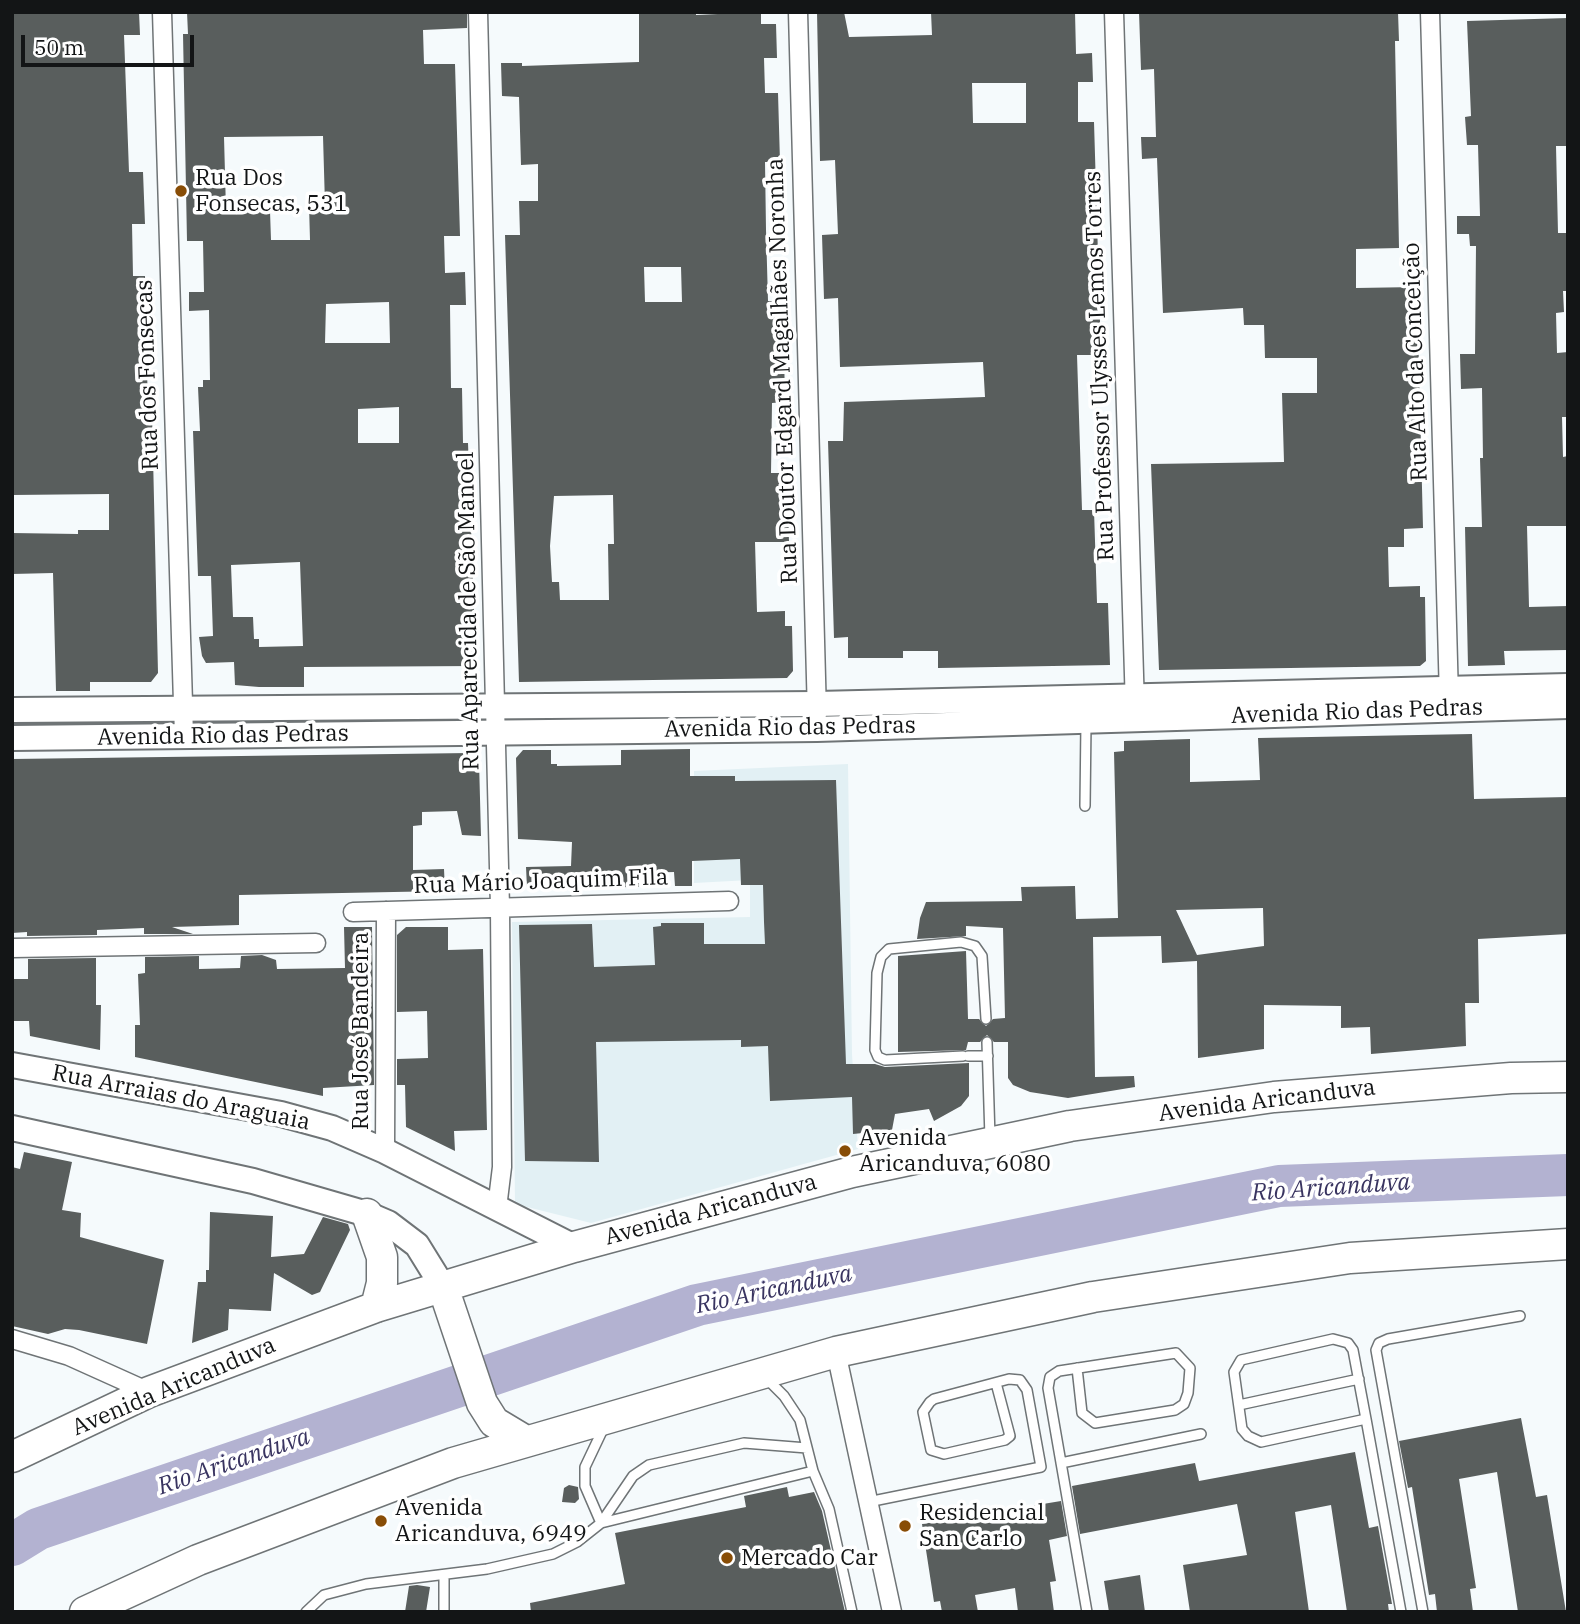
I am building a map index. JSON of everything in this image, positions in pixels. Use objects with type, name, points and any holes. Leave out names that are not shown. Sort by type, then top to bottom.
[{"type":"highway","name":"Avenida Aricanduva","points":[[12,1457],[149,1392],[376,1307],[574,1247],[852,1172],[1070,1126],[1274,1097],[1511,1078],[1568,1077]]},
{"type":"highway","points":[[367,1214],[382,1257],[382,1283],[376,1307]]},
{"type":"highway","points":[[85,1612],[236,1546],[453,1462],[836,1352],[1093,1297],[1337,1260],[1568,1244]]},
{"type":"highway","points":[[443,1287],[482,1403],[494,1422],[524,1440]]},
{"type":"main road","name":"Avenida Rio das Pedras","points":[[1449,700],[1568,686]]},
{"type":"main road","name":"Avenida Rio das Pedras","points":[[12,738],[497,732],[817,716],[1449,700],[1568,706]]},
{"type":"main road","name":"Avenida Rio das Pedras","points":[[12,710],[496,707],[817,716]]},
{"type":"main road","name":"Rua Arraias do Araguaia","points":[[12,1065],[281,1114],[332,1128],[385,1151],[574,1247]]},
{"type":"main road","points":[[12,1128],[240,1178],[367,1214],[395,1227],[417,1245],[443,1287]]},
{"type":"street","name":"Rua dos Fonsecas","points":[[162,12],[184,736]]},
{"type":"street","name":"Rua Aparecida de São Manoel","points":[[478,12],[500,908],[502,1167],[497,1208]]},
{"type":"street","name":"Rua Doutor Edgard Magalhães Noronha","points":[[798,12],[817,716]]},
{"type":"street","name":"Rua Professor Ulysses Lemos Torres","points":[[1114,12],[1135,707]]},
{"type":"street","name":"Rua Alto da Conceição","points":[[1430,12],[1449,700]]},
{"type":"street","name":"Rua Mário Joaquim Fila","points":[[353,912],[729,901]]},
{"type":"street","name":"Rua José Bandeira","points":[[385,1151],[386,911]]},
{"type":"street","points":[[12,948],[316,943]]},
{"type":"street","points":[[12,1339],[69,1356],[149,1392]]},
{"type":"street","points":[[836,1352],[892,1612]]},
{"type":"lane","points":[[1086,709],[1086,806]]},
{"type":"lane","points":[[986,1019],[982,956],[975,946],[961,942],[889,949],[881,957],[877,973],[875,1051],[878,1057],[885,1060],[988,1056]]},
{"type":"lane","points":[[987,1042],[990,1143]]},
{"type":"lane","points":[[1423,1612],[1376,1350],[1379,1343],[1388,1339],[1520,1316]]},
{"type":"lane","points":[[1366,1419],[1261,1442],[1248,1436],[1242,1429],[1234,1372],[1241,1360],[1333,1339],[1348,1343],[1353,1350],[1359,1378],[1401,1612]]},
{"type":"lane","points":[[1077,1368],[1082,1413],[1095,1423],[1175,1410],[1184,1404],[1188,1394],[1189,1367],[1176,1353],[1077,1368],[1059,1371],[1050,1377],[1048,1388],[1087,1612]]},
{"type":"lane","points":[[761,1372],[794,1408],[813,1471],[829,1509],[852,1612]]},
{"type":"lane","points":[[1239,1405],[1359,1378]]},
{"type":"lane","points":[[868,1502],[1041,1467],[1027,1390],[1020,1380],[996,1383],[934,1399],[923,1412],[931,1450],[944,1454],[1005,1440],[1010,1436],[996,1383]]},
{"type":"lane","points":[[601,1523],[585,1486],[585,1467],[610,1415]]},
{"type":"lane","points":[[1061,1463],[1201,1434]]},
{"type":"lane","points":[[306,1612],[324,1595],[356,1586],[443,1575],[553,1554],[577,1542],[601,1523],[633,1476],[649,1465],[744,1443],[807,1448]]},
{"type":"lane","points":[[601,1523],[813,1471]]},
{"type":"lane","points":[[443,1575],[444,1612]]},
{"type":"shaded area","points":[[848,764],[852,1054],[858,1149],[591,1223],[515,1204],[512,922],[750,917],[750,880],[694,883],[694,771]]},
{"type":"building","points":[[12,12],[139,12],[140,35],[124,35],[129,172],[143,172],[145,224],[132,224],[133,276],[145,276],[148,413],[152,413],[158,673],[151,682],[90,682],[90,691],[56,691],[53,573],[12,574],[12,533],[78,534],[78,530],[109,530],[109,494],[12,495]]},
{"type":"building","points":[[187,12],[467,12],[467,28],[423,30],[424,64],[455,64],[460,236],[444,236],[445,273],[465,272],[466,305],[450,305],[451,388],[462,388],[463,443],[468,443],[476,666],[304,667],[304,687],[259,687],[235,685],[234,662],[206,663],[202,656],[199,637],[213,636],[211,576],[198,576],[193,431],[200,431],[198,387],[203,387],[203,380],[210,380],[209,310],[189,311],[189,292],[204,292],[203,241],[187,241],[183,34],[188,34]],"holes":[[[323,136],[325,205],[309,205],[310,240],[271,240],[270,211],[226,210],[224,137]],[[389,302],[390,343],[325,343],[326,304]],[[399,407],[399,443],[358,443],[358,409]],[[300,562],[303,646],[259,647],[259,639],[254,639],[253,617],[233,617],[231,565]]]},
{"type":"building","points":[[639,12],[696,12],[696,15],[761,12],[761,24],[776,24],[777,58],[764,58],[765,93],[778,93],[780,162],[765,162],[766,230],[768,301],[783,301],[785,402],[772,403],[771,473],[787,473],[789,542],[755,542],[757,612],[785,611],[785,626],[792,626],[793,671],[787,678],[519,682],[505,235],[520,235],[519,201],[538,201],[538,164],[521,165],[519,97],[502,96],[501,63],[522,63],[522,66],[639,62]],"holes":[[[644,267],[681,267],[682,302],[645,302]],[[613,495],[614,544],[608,544],[609,600],[560,600],[559,582],[552,582],[550,546],[554,496]]]},
{"type":"building","points":[[817,12],[844,12],[849,37],[932,35],[931,12],[1075,12],[1076,54],[1092,53],[1093,82],[1078,82],[1078,122],[1094,122],[1101,355],[1077,355],[1082,510],[1094,510],[1097,603],[1108,603],[1110,665],[938,668],[938,651],[903,651],[903,658],[848,658],[848,637],[834,638],[828,441],[843,441],[844,402],[985,397],[983,362],[840,367],[838,298],[824,299],[822,235],[838,234],[835,160],[820,161]],"holes":[[[972,83],[1026,83],[1026,123],[973,123]]]},
{"type":"building","points":[[1139,12],[1398,12],[1399,41],[1395,41],[1399,248],[1356,249],[1356,288],[1417,287],[1423,528],[1404,529],[1404,547],[1388,547],[1389,587],[1420,586],[1420,597],[1425,597],[1426,661],[1420,666],[1159,670],[1151,464],[1284,462],[1282,393],[1317,393],[1317,358],[1265,358],[1264,325],[1244,325],[1243,308],[1163,313],[1157,158],[1142,159],[1141,137],[1156,137],[1154,69],[1141,70]]},
{"type":"building","points":[[1568,18],[1568,146],[1556,146],[1558,233],[1568,233],[1568,291],[1563,291],[1564,312],[1556,313],[1557,353],[1568,352],[1568,417],[1562,417],[1563,457],[1568,456],[1568,526],[1527,526],[1529,607],[1568,606],[1568,650],[1504,651],[1505,665],[1468,666],[1465,527],[1482,527],[1480,458],[1483,458],[1482,388],[1461,389],[1460,354],[1475,354],[1476,246],[1470,246],[1469,234],[1457,234],[1457,216],[1480,216],[1478,145],[1467,145],[1465,117],[1471,116],[1467,21]]},
{"type":"building","points":[[1472,734],[1474,799],[1568,797],[1568,934],[1478,939],[1479,1003],[1465,1003],[1466,1046],[1371,1054],[1370,1027],[1341,1028],[1341,1006],[1264,1005],[1264,1049],[1198,1058],[1197,961],[1162,963],[1161,936],[1093,937],[1095,1077],[1134,1076],[1135,1087],[1068,1098],[1030,1092],[1013,1085],[1008,1078],[1008,1042],[994,1042],[987,1035],[980,1042],[968,1042],[966,1050],[898,1052],[898,956],[966,951],[968,1019],[979,1019],[986,1026],[993,1019],[1005,1018],[1003,928],[966,926],[966,936],[917,939],[926,902],[1022,901],[1021,887],[1075,886],[1076,919],[1118,918],[1114,752],[1124,751],[1124,741],[1190,739],[1190,782],[1260,780],[1258,738]],"holes":[[[1263,908],[1264,946],[1197,955],[1176,910]]]},
{"type":"building","points":[[690,749],[690,776],[735,776],[735,781],[836,780],[846,1064],[875,1064],[885,1067],[969,1063],[969,1096],[961,1106],[934,1121],[929,1109],[895,1114],[892,1130],[853,1134],[852,1097],[770,1101],[768,1046],[741,1047],[741,1040],[596,1042],[599,1162],[525,1161],[519,925],[592,924],[594,967],[655,965],[653,927],[661,926],[661,923],[704,923],[704,944],[765,944],[763,885],[741,885],[740,859],[692,861],[692,886],[675,886],[674,872],[639,873],[639,887],[527,888],[526,867],[571,866],[572,842],[518,839],[516,758],[523,750],[551,750],[551,764],[557,766],[621,765],[621,750]]},
{"type":"building","points":[[470,753],[479,761],[481,836],[462,835],[457,811],[422,812],[422,825],[413,826],[413,870],[444,869],[445,891],[239,895],[239,925],[172,927],[193,934],[144,934],[144,928],[97,930],[97,935],[27,936],[27,932],[12,933],[12,759]]},
{"type":"building","points":[[344,927],[372,927],[374,1085],[323,1088],[323,1096],[135,1057],[135,1025],[140,1025],[138,974],[145,973],[145,957],[199,956],[199,969],[240,968],[241,956],[262,955],[276,960],[277,969],[345,968]]},
{"type":"building","points":[[406,927],[448,927],[448,950],[483,949],[487,1130],[454,1131],[455,1151],[406,1127],[405,1085],[397,1085],[397,1059],[428,1058],[427,1011],[397,1012],[397,935]]},
{"type":"building","points":[[96,958],[96,1005],[101,1005],[100,1050],[30,1036],[29,1021],[12,1021],[12,979],[28,979],[28,959]]},
{"type":"building","points":[[24,1152],[72,1162],[62,1210],[81,1213],[80,1237],[164,1260],[147,1344],[79,1330],[65,1329],[48,1334],[12,1326],[12,1167],[20,1169]]},
{"type":"building","points":[[210,1212],[273,1216],[271,1257],[304,1254],[323,1217],[348,1224],[350,1230],[320,1292],[312,1295],[274,1273],[271,1311],[229,1309],[228,1330],[192,1343],[198,1282],[206,1282],[206,1270],[209,1270]]},
{"type":"building","points":[[1521,1418],[1536,1497],[1547,1495],[1566,1612],[1518,1612],[1497,1472],[1459,1479],[1476,1588],[1470,1589],[1473,1612],[1437,1612],[1435,1594],[1429,1595],[1412,1487],[1408,1488],[1399,1441]]},
{"type":"building","points":[[1355,1452],[1369,1528],[1378,1526],[1392,1604],[1388,1604],[1389,1612],[1347,1612],[1331,1505],[1295,1512],[1309,1612],[1190,1612],[1183,1565],[1247,1555],[1237,1504],[1080,1534],[1072,1486],[1195,1463],[1199,1481]]},
{"type":"building","points":[[569,1485],[578,1487],[579,1499],[575,1503],[562,1502],[564,1488]]},
{"type":"building","name":"Mercado Car","points":[[787,1487],[789,1497],[814,1492],[822,1511],[845,1612],[531,1612],[530,1603],[625,1584],[615,1533],[746,1507],[744,1496]]},
{"type":"building","points":[[1061,1501],[1067,1536],[1049,1540],[1056,1581],[1050,1582],[1054,1612],[1018,1612],[1015,1588],[975,1595],[978,1612],[942,1612],[940,1601],[934,1602],[922,1524]]},
{"type":"building","points":[[1140,1575],[1145,1612],[1109,1612],[1104,1581]]},
{"type":"building","points":[[409,1586],[430,1587],[426,1612],[405,1612]]},
{"type":"waterway","name":"Rio Aricanduva","points":[[12,1545],[38,1529],[697,1305],[1279,1186],[1568,1175]]},
{"type":"place","name":"Rua Dos Fonsecas, 531","points":[[181,191]]},
{"type":"place","name":"Avenida Aricanduva, 6080","points":[[845,1151]]},
{"type":"place","name":"Avenida Aricanduva, 6949","points":[[381,1521]]},
{"type":"place","name":"Residencial San Carlo","points":[[905,1526]]},
{"type":"place","name":"Mercado Car","points":[[727,1558]]}]
